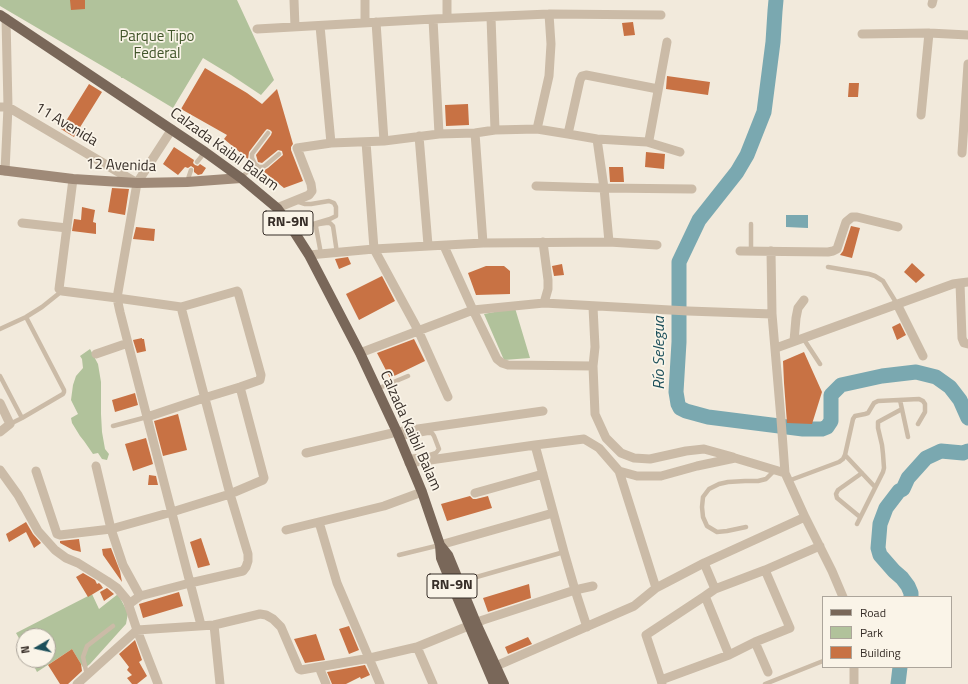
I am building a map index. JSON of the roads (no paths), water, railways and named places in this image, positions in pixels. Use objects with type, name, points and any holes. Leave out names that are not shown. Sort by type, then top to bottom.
[{"type":"main road","name":"Calzada Kaibil Balam","points":[[3,17],[205,152],[241,178],[277,208],[309,256],[360,353],[398,435],[422,492],[440,545],[441,558],[504,684]]},
{"type":"main road","name":"Calzada Kaibil Balam","points":[[440,545],[448,555],[459,582],[494,684]]},
{"type":"street","points":[[294,0],[295,27]]},
{"type":"street","points":[[365,0],[365,22]]},
{"type":"street","points":[[447,0],[447,18]]},
{"type":"street","points":[[257,29],[365,22],[550,14],[661,15]]},
{"type":"street","points":[[537,129],[549,76],[552,44],[550,14]]},
{"type":"street","points":[[3,17],[3,170]]},
{"type":"street","points":[[491,17],[495,130]]},
{"type":"street","points":[[433,19],[439,134]]},
{"type":"street","points":[[376,22],[384,141]]},
{"type":"street","points":[[320,26],[331,144]]},
{"type":"street","points":[[921,115],[929,33]]},
{"type":"street","points":[[862,34],[929,33],[968,35]]},
{"type":"street","points":[[647,142],[649,140],[667,42]]},
{"type":"street","points":[[962,153],[968,64]]},
{"type":"street","points":[[568,134],[582,76],[586,75],[658,90]]},
{"type":"street","name":"11 Avenida","points":[[4,107],[137,183]]},
{"type":"street","points":[[172,129],[137,183],[117,298],[202,626]]},
{"type":"street","points":[[277,208],[309,195],[312,191],[311,184],[297,148],[331,144],[384,141],[439,134],[537,129],[597,139],[642,143],[647,142],[680,152]]},
{"type":"street","points":[[475,133],[483,243]]},
{"type":"street","points":[[419,136],[428,245]]},
{"type":"street","points":[[597,139],[604,188],[609,242]]},
{"type":"street","points":[[366,142],[374,249],[418,330],[448,397]]},
{"type":"street","name":"12 Avenida","points":[[3,170],[73,179],[137,183],[186,182],[241,178]]},
{"type":"street","points":[[73,179],[59,289],[62,291],[181,307],[237,291],[238,292],[261,379],[259,381],[147,417]]},
{"type":"street","points":[[536,186],[692,189]]},
{"type":"street","points":[[740,251],[833,251],[836,248],[846,222],[852,217],[898,227]]},
{"type":"street","points":[[22,223],[67,228]]},
{"type":"street","points":[[543,242],[548,280],[548,289],[544,303]]},
{"type":"street","points":[[309,256],[374,249],[483,243],[609,242],[657,245]]},
{"type":"street","points":[[444,246],[497,359],[508,365],[593,366]]},
{"type":"street","points":[[771,251],[772,314],[786,477],[843,596]]},
{"type":"street","points":[[776,348],[953,284],[964,283],[962,338],[964,343],[968,344]]},
{"type":"street","points":[[798,340],[796,318],[798,308],[804,300]]},
{"type":"street","points":[[360,353],[473,310],[544,303],[662,310],[772,314]]},
{"type":"street","points":[[897,304],[923,356]]},
{"type":"street","points":[[593,306],[595,347],[593,366],[595,414],[606,438],[621,453],[634,458],[650,459],[686,451],[704,449],[775,470],[786,477]]},
{"type":"street","points":[[129,604],[140,596],[190,582],[243,571],[247,564],[248,554],[230,494],[181,307]]},
{"type":"street","points":[[96,354],[128,343]]},
{"type":"street","points":[[36,471],[58,535],[111,529],[230,494],[263,480],[264,478],[240,387]]},
{"type":"street","points":[[0,403],[10,424],[0,432]]},
{"type":"street","points":[[306,453],[398,435],[542,411]]},
{"type":"street","points":[[408,460],[584,439],[599,448],[619,471],[656,588]]},
{"type":"street","points":[[535,445],[564,552],[587,627]]},
{"type":"street","points":[[619,471],[637,476],[661,476],[697,466],[735,458]]},
{"type":"street","points":[[96,466],[111,529],[123,565],[140,596]]},
{"type":"street","points":[[0,470],[18,495],[38,531],[54,550],[92,571],[117,588],[129,604],[137,630],[158,684]]},
{"type":"street","points":[[475,493],[543,474]]},
{"type":"street","points":[[286,530],[384,506],[422,492]]},
{"type":"street","points":[[440,545],[553,513]]},
{"type":"street","points":[[496,666],[634,606],[656,588],[704,563],[805,517]]},
{"type":"street","points":[[319,522],[338,583],[380,684]]},
{"type":"street","points":[[765,570],[790,628],[729,655],[661,682],[646,635],[715,589],[765,570],[820,546]]},
{"type":"street","points":[[704,563],[715,589]]},
{"type":"street","points":[[76,684],[134,631],[137,630],[214,625],[260,614],[269,616],[281,627],[299,668],[302,670],[370,658],[417,647],[473,624],[575,590],[593,586]]},
{"type":"street","points":[[705,596],[729,655]]},
{"type":"street","points":[[214,625],[220,684]]},
{"type":"street","points":[[756,642],[768,672]]},
{"type":"street","points":[[417,647],[433,684]]},
{"type":"street","points":[[319,667],[326,684]]},
{"type":"street","points":[[854,668],[854,684]]},
{"type":"lane","points":[[268,133],[252,154],[255,164],[259,167],[263,167],[279,154]]},
{"type":"lane","points":[[197,162],[205,152]]},
{"type":"lane","points":[[241,178],[255,164]]},
{"type":"lane","points":[[186,182],[191,170]]},
{"type":"lane","points":[[293,230],[336,216],[336,207],[334,203],[329,201],[311,204],[295,201]]},
{"type":"lane","points":[[321,254],[316,225],[326,223],[330,223],[333,226],[338,252]]},
{"type":"lane","points":[[750,251],[751,224]]},
{"type":"lane","points":[[828,267],[875,276],[883,281],[897,304]]},
{"type":"lane","points":[[0,329],[26,317],[42,307],[62,291]]},
{"type":"lane","points":[[10,424],[63,394],[64,392],[26,317]]},
{"type":"lane","points":[[798,340],[820,364]]},
{"type":"lane","points":[[0,376],[22,418]]},
{"type":"lane","points":[[377,389],[408,376]]},
{"type":"lane","points":[[786,477],[839,462],[843,459],[853,419],[856,416],[868,413],[878,401],[919,399],[923,401],[925,404],[925,412],[918,424]]},
{"type":"lane","points":[[900,400],[908,437]]},
{"type":"lane","points":[[857,524],[884,468],[882,445],[877,424],[878,422],[902,409]]},
{"type":"lane","points":[[113,426],[147,417]]},
{"type":"lane","points":[[408,460],[436,453],[439,449],[432,433],[420,432]]},
{"type":"lane","points":[[845,455],[876,487]]},
{"type":"lane","points":[[746,527],[717,532],[707,526],[703,517],[703,497],[709,489],[719,484],[766,479],[775,470]]},
{"type":"lane","points":[[860,517],[837,498],[836,494],[838,490],[862,473]]},
{"type":"lane","points":[[399,555],[440,545]]},
{"type":"lane","points":[[459,582],[564,552]]},
{"type":"lane","points":[[86,675],[83,657],[87,646],[113,626]]},
{"type":"lane","points":[[765,684],[822,661]]},
{"type":"water","points":[[786,215],[808,215],[808,228],[786,227]]},
{"type":"waterway","name":"Río Selegua","points":[[776,0],[773,42],[764,112],[747,155],[737,172],[699,220],[679,262],[679,342],[676,392],[678,404],[680,408],[686,411],[708,417],[803,429],[822,429],[827,427],[831,421],[831,395],[841,385],[882,376],[916,372],[936,377],[950,387],[960,400],[968,418]]},
{"type":"waterway","name":"Río Selegua","points":[[911,596],[908,586],[880,555],[878,548],[880,524],[886,508],[899,491],[903,489],[908,478],[926,458],[941,451],[963,453],[968,451]]},
{"type":"waterway","name":"Río Selegua","points":[[898,684],[900,668]]},
{"type":"park label","name":"Parque Tipo Federal","points":[[157,46]]}]
